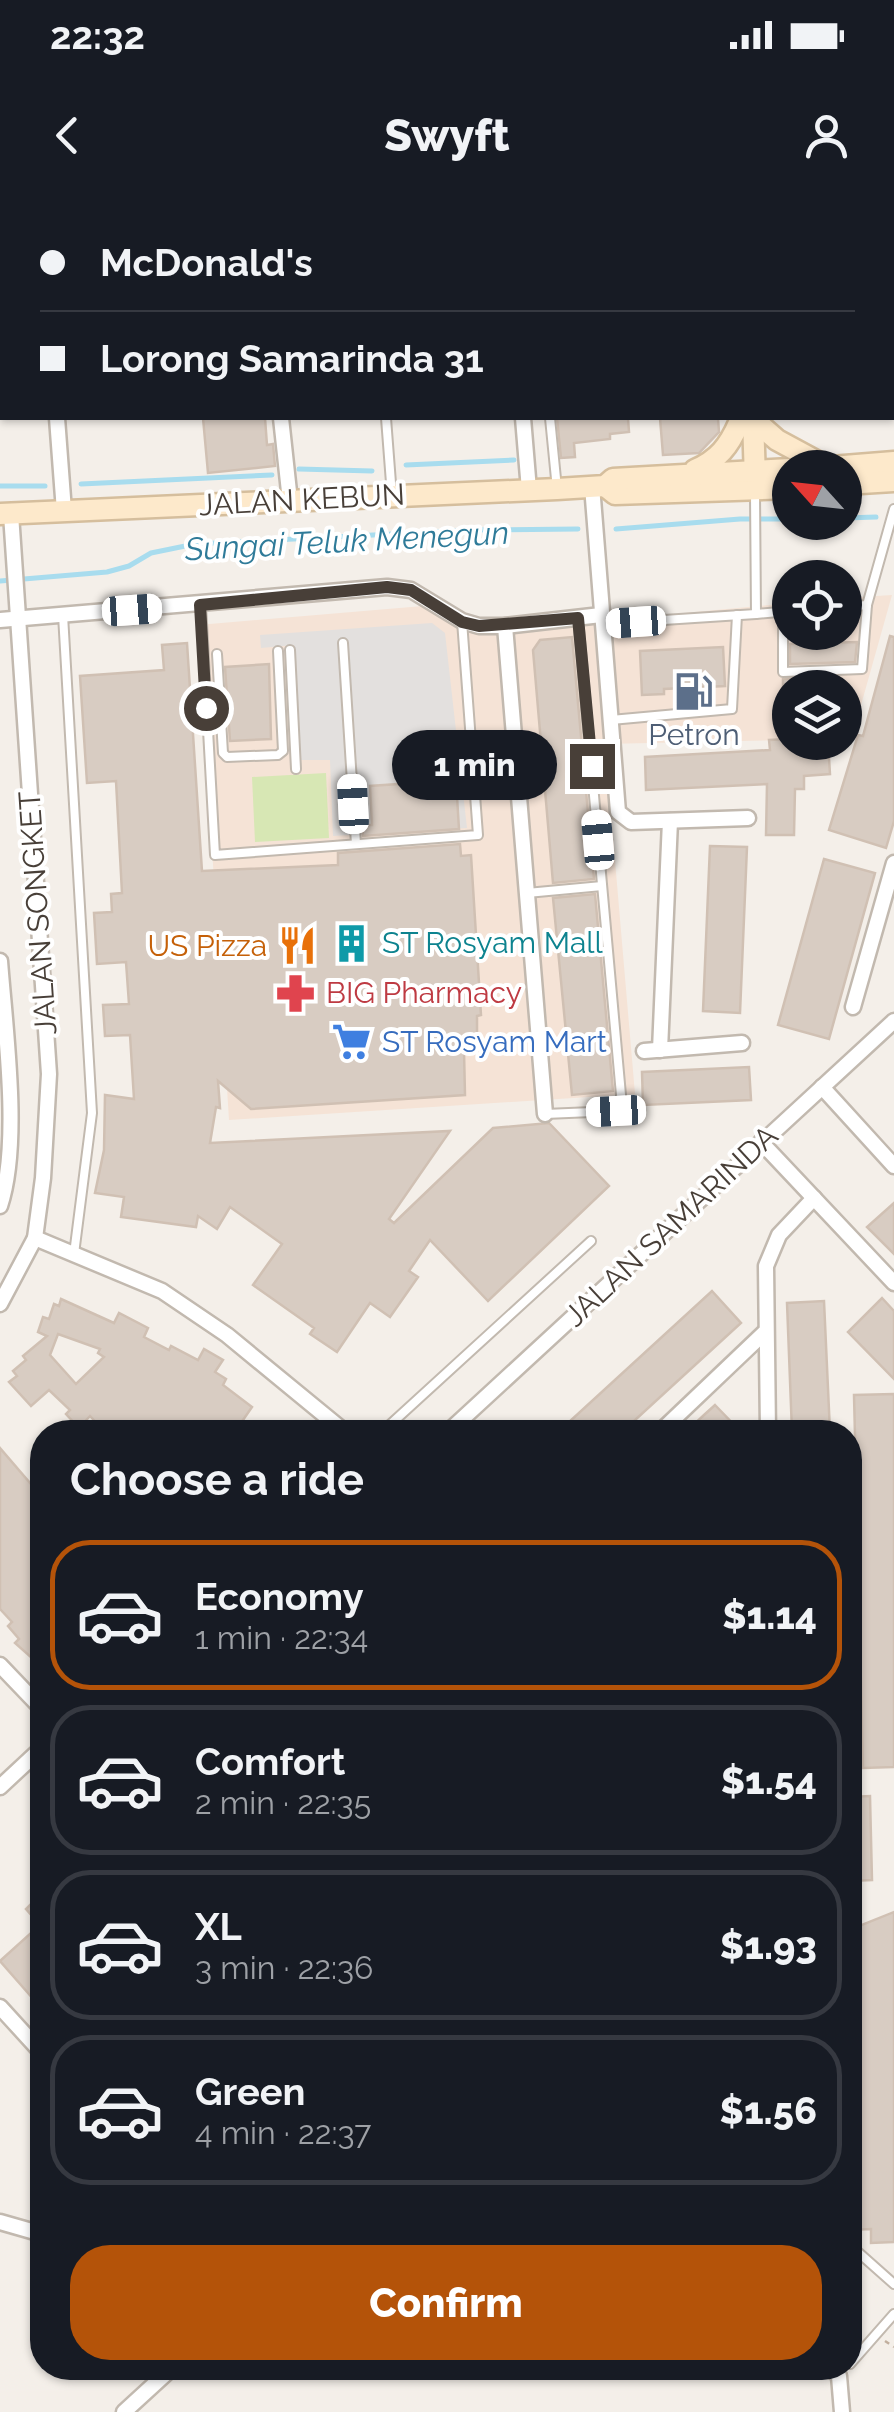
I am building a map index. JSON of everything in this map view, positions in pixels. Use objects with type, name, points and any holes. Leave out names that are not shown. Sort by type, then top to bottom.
[{"type":"main road","points":[[687,474],[714,462],[745,420]]},
{"type":"main road","points":[[746,420],[751,489]]},
{"type":"main road","points":[[747,420],[796,450]]},
{"type":"main road","points":[[862,464],[894,462]]},
{"type":"main road","name":"JALAN KEBUN","points":[[6,514],[598,486],[613,478],[687,474],[751,489],[772,478]]},
{"type":"main road","points":[[862,483],[894,481]]},
{"type":"main road","name":"JALAN KEBUN","points":[[598,486],[615,494],[772,488]]},
{"type":"street","points":[[57,420],[64,512]]},
{"type":"street","points":[[281,420],[290,501]]},
{"type":"street","points":[[523,420],[529,490]]},
{"type":"street","points":[[598,486],[601,619],[615,806],[631,822],[748,818]]},
{"type":"street","name":"JALAN SONGKET","points":[[0,1304],[35,1238],[44,1178],[49,1074],[18,618],[6,514]]},
{"type":"street","points":[[0,620],[387,587],[411,590],[462,622],[479,626],[601,619]]},
{"type":"street","points":[[505,626],[545,1114]]},
{"type":"street","points":[[660,1050],[670,821]]},
{"type":"street","points":[[853,1006],[894,863]]},
{"type":"street","name":"JALAN SONGKET","points":[[0,960],[6,1186],[0,1206]]},
{"type":"street","name":"JALAN SAMARINDA","points":[[461,1420],[762,1142],[830,1095],[894,1020]]},
{"type":"street","points":[[644,1052],[742,1043]]},
{"type":"street","points":[[830,1095],[894,1166]]},
{"type":"street","points":[[762,1142],[894,1284]]},
{"type":"street","points":[[768,1420],[766,1266],[779,1235],[814,1198]]},
{"type":"street","points":[[35,1238],[162,1291],[228,1335],[331,1420]]},
{"type":"street","points":[[673,1420],[764,1333]]},
{"type":"street","points":[[0,1664],[30,1695]]},
{"type":"street","points":[[0,1787],[30,1762]]},
{"type":"street","points":[[0,2007],[30,2040]]},
{"type":"street","points":[[0,2222],[30,2231]]},
{"type":"street","points":[[124,2412],[159,2380]]},
{"type":"street","points":[[842,2380],[842,2412]]},
{"type":"lane","points":[[386,420],[392,496]]},
{"type":"lane","points":[[550,420],[557,488]]},
{"type":"lane","points":[[751,489],[756,614]]},
{"type":"lane","points":[[784,650],[783,672],[862,668],[867,605],[894,508]]},
{"type":"lane","points":[[200,605],[215,856],[478,835],[462,622]]},
{"type":"lane","points":[[862,605],[867,605]]},
{"type":"lane","points":[[601,619],[772,613]]},
{"type":"lane","name":"JALAN SONGKET","points":[[63,615],[92,1112],[74,1254]]},
{"type":"lane","points":[[609,720],[732,709],[737,615]]},
{"type":"lane","points":[[545,1114],[616,1111],[622,1106],[578,618]]},
{"type":"lane","points":[[343,643],[356,844]]},
{"type":"lane","points":[[216,654],[223,753],[226,757],[278,755],[283,751],[278,650]]},
{"type":"lane","points":[[290,650],[296,769]]},
{"type":"lane","points":[[526,893],[602,886]]},
{"type":"lane","points":[[395,1420],[592,1242]]},
{"type":"lane","points":[[862,2256],[894,2284]]},
{"type":"lane","points":[[862,2348],[894,2314]]},
{"type":"shaded area","points":[[892,595],[862,702],[862,670],[772,670],[772,740],[605,744],[635,1094],[229,1120],[198,625],[423,606],[471,633],[772,605],[772,650],[862,650],[862,597]]},
{"type":"shaded area","points":[[432,623],[445,633],[467,828],[333,836],[330,760],[300,760],[294,645],[261,648],[260,635]]},
{"type":"green space","points":[[326,773],[329,838],[255,842],[252,777]]},
{"type":"building","points":[[203,420],[265,420],[267,445],[273,444],[275,466],[208,473]]},
{"type":"building","points":[[557,420],[628,420],[629,432],[610,434],[610,439],[574,443],[575,457],[561,458]]},
{"type":"building","points":[[660,420],[718,420],[719,432],[699,453],[663,455]]},
{"type":"building","points":[[890,636],[894,637],[894,821],[886,848],[829,830],[850,760],[862,760],[863,736]]},
{"type":"building","points":[[572,637],[594,879],[553,883],[533,650],[540,640]]},
{"type":"building","points":[[187,643],[202,871],[338,865],[338,853],[460,844],[461,856],[471,855],[481,1015],[477,1016],[477,1050],[464,1051],[465,1095],[251,1109],[218,1081],[220,1108],[216,1107],[210,1143],[450,1131],[389,1219],[394,1223],[493,1128],[549,1123],[609,1186],[488,1301],[430,1240],[409,1271],[418,1277],[390,1317],[370,1303],[337,1352],[310,1334],[314,1328],[253,1285],[282,1244],[230,1207],[217,1229],[198,1216],[196,1227],[121,1217],[124,1197],[95,1193],[104,1150],[105,1095],[134,1099],[130,1035],[105,1036],[103,1005],[129,1004],[126,962],[97,964],[94,913],[112,912],[111,894],[122,893],[116,781],[87,783],[80,676],[164,670],[162,645]]},
{"type":"building","points":[[723,647],[725,686],[664,689],[664,694],[642,695],[640,651]]},
{"type":"building","points":[[790,650],[856,650],[855,662],[790,664]]},
{"type":"building","points":[[269,664],[271,739],[230,741],[225,667]]},
{"type":"building","points":[[769,740],[772,760],[829,760],[830,774],[804,776],[804,789],[795,789],[794,835],[766,835],[767,784],[646,790],[645,757],[770,750]]},
{"type":"building","points":[[456,780],[459,829],[363,836],[362,825],[372,825],[370,786]]},
{"type":"building","points":[[710,846],[747,847],[740,1013],[703,1011]]},
{"type":"building","points":[[824,859],[875,873],[829,1039],[778,1025]]},
{"type":"building","points":[[595,894],[613,1091],[572,1095],[553,898]]},
{"type":"building","points":[[749,1067],[751,1100],[643,1105],[642,1072]]},
{"type":"building","points":[[894,1203],[894,1254],[867,1227]]},
{"type":"building","points":[[712,1291],[741,1323],[635,1420],[571,1420]]},
{"type":"building","points":[[882,1298],[894,1311],[894,1379],[848,1332]]},
{"type":"building","points":[[61,1299],[114,1323],[119,1313],[148,1328],[144,1337],[198,1360],[204,1349],[223,1360],[215,1372],[226,1379],[223,1385],[252,1407],[243,1420],[94,1420],[90,1416],[86,1420],[72,1420],[66,1414],[70,1410],[49,1390],[31,1406],[9,1382],[17,1376],[13,1371],[26,1360],[23,1356],[47,1336],[38,1332],[43,1317],[49,1319],[54,1304],[59,1306]],"holes":[[[58,1334],[100,1349],[98,1353],[104,1357],[76,1384],[50,1355]]]},
{"type":"building","points":[[824,1301],[829,1420],[792,1420],[787,1303]]},
{"type":"building","points":[[894,1394],[894,1767],[863,1768],[862,1420],[855,1420],[854,1395]]},
{"type":"building","points":[[715,1405],[729,1420],[699,1420]]},
{"type":"building","points":[[0,1448],[30,1483],[30,1656],[15,1643],[19,1639],[8,1626],[12,1622],[0,1609]]},
{"type":"building","points":[[862,1796],[870,1796],[872,1880],[862,1880]]},
{"type":"building","points":[[894,1912],[894,2242],[871,2243],[871,2229],[862,2229],[862,1925]]},
{"type":"building","points":[[30,1934],[30,1995],[0,1961]]},
{"type":"waterway","points":[[406,465],[514,460]]},
{"type":"waterway","points":[[299,469],[372,471]]},
{"type":"waterway","points":[[81,484],[272,475]]},
{"type":"waterway","points":[[0,486],[45,486]]},
{"type":"waterway","name":"Sungai Teluk Menegun","points":[[862,517],[876,517]]},
{"type":"waterway","name":"Sungai Teluk Menegun","points":[[616,529],[772,519]]},
{"type":"waterway","name":"Sungai Teluk Menegun","points":[[0,581],[107,572],[129,566],[151,553],[195,544],[473,530],[578,529]]},
{"type":"place","name":"Petron","points":[[694,691]]},
{"type":"place","name":"ST Rosyam Mall","points":[[352,943]]},
{"type":"place","name":"US Pizza","points":[[297,946]]},
{"type":"place","name":"BIG Pharmacy","points":[[296,993]]},
{"type":"place","name":"ST Rosyam Mart","points":[[352,1042]]},
{"type":"route","points":[[206,708],[200,605],[387,587],[411,590],[462,622],[479,626],[578,618],[592,766]]}]
